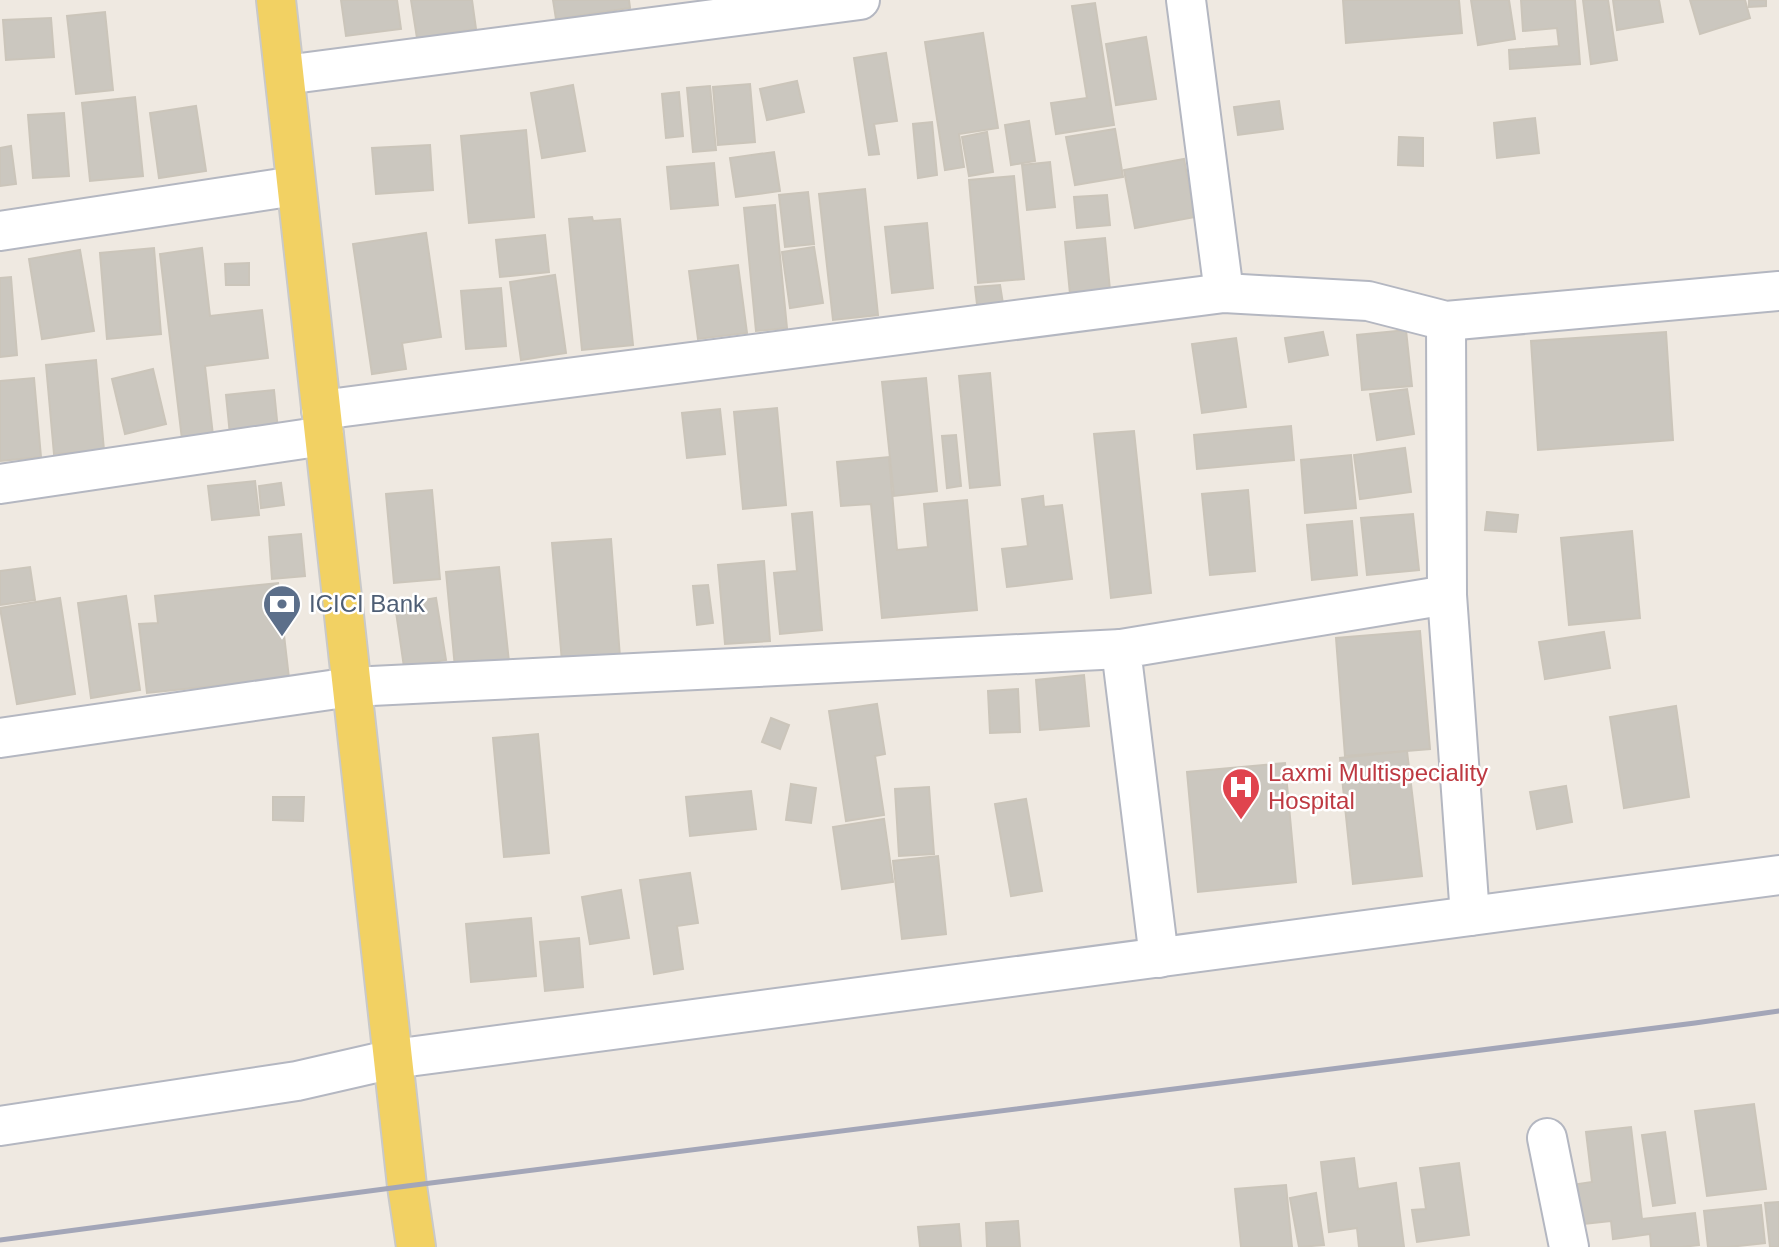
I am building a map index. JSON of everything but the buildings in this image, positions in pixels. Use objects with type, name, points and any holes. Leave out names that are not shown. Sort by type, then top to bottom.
[{"type":"main road","points":[[276,0],[407,1186],[416,1247]]},
{"type":"street","points":[[285,75],[860,0]]},
{"type":"street","points":[[1186,0],[1224,293]]},
{"type":"street","points":[[0,231],[295,186]]},
{"type":"street","points":[[0,484],[322,423],[1224,293],[1368,301],[1446,321],[1779,291]]},
{"type":"street","points":[[1446,321],[1447,595],[1470,916]]},
{"type":"street","points":[[0,738],[351,687],[1121,649],[1447,595]]},
{"type":"street","points":[[1121,649],[1158,958]]},
{"type":"street","points":[[0,1126],[297,1081],[393,1059],[1779,875]]},
{"type":"street","points":[[1547,1138],[1569,1247]]},
{"type":"railway","points":[[0,1240],[1779,1011]]},
{"type":"place","name":"ICICI Bank","points":[[282,638]]},
{"type":"place","name":"Laxmi Multispeciality Hospital","points":[[1241,821]]}]
